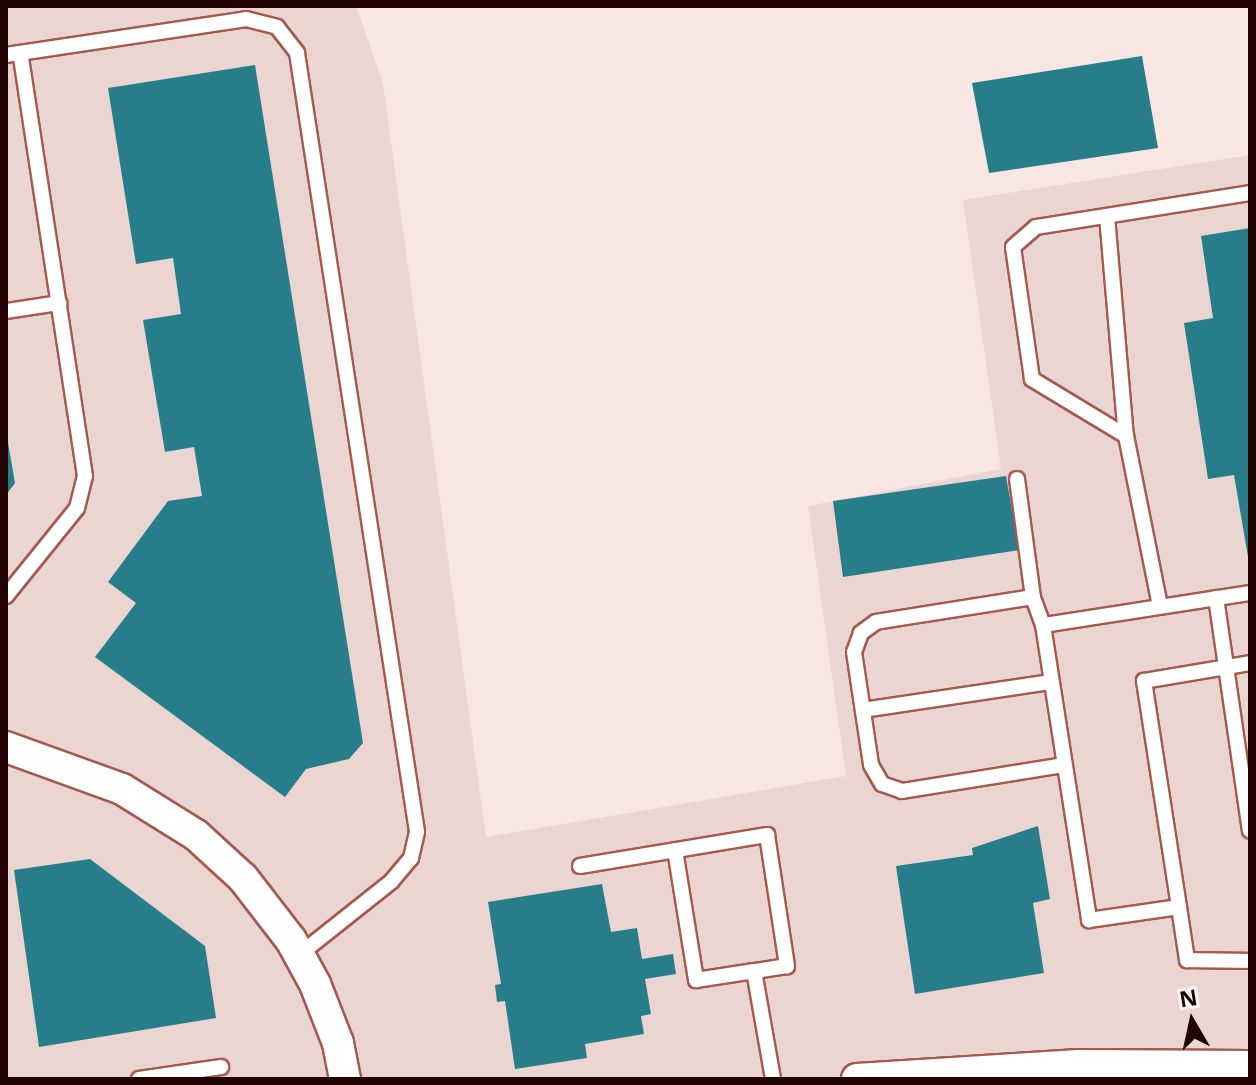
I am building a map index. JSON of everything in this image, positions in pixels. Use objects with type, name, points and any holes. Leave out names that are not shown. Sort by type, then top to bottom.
[{"type":"street","points":[[6,747],[122,789],[196,835],[266,904],[299,955],[338,1043],[345,1079]]},
{"type":"street","points":[[857,1079],[1079,1065],[1250,1066]]},
{"type":"lane","points":[[6,596],[77,508],[85,476],[59,303],[13,54],[246,19],[277,27],[297,53],[417,832],[411,858],[392,881],[299,955]]},
{"type":"lane","points":[[1126,436],[1032,379],[1013,247],[1036,227],[1250,193]]},
{"type":"lane","points":[[1107,216],[1126,436],[1160,606]]},
{"type":"lane","points":[[6,311],[59,303]]},
{"type":"lane","points":[[1017,479],[1033,597],[1043,625],[1089,920],[1179,907]]},
{"type":"lane","points":[[1043,625],[1250,593]]},
{"type":"lane","points":[[1033,597],[876,622],[861,633],[854,652],[871,765],[882,784],[902,791],[1064,765]]},
{"type":"lane","points":[[1216,598],[1250,831]]},
{"type":"lane","points":[[1250,663],[1144,681],[1187,960],[1250,961]]},
{"type":"lane","points":[[863,710],[1051,682]]},
{"type":"lane","points":[[580,866],[675,850],[767,835],[787,966],[696,980],[675,850]]},
{"type":"lane","points":[[754,971],[773,1079]]},
{"type":"lane","points":[[139,1079],[221,1067]]},
{"type":"shaded area","points":[[6,6],[356,6],[383,83],[486,837],[846,776],[808,506],[1001,469],[963,200],[1250,155],[1250,1079],[6,1079]]},
{"type":"building","points":[[1142,56],[1158,148],[989,173],[972,83]]},
{"type":"building","points":[[255,65],[363,743],[349,759],[306,769],[285,797],[95,657],[136,603],[108,582],[168,501],[202,496],[194,447],[165,452],[143,320],[181,314],[173,258],[136,264],[108,88]]},
{"type":"building","points":[[1250,228],[1248,557],[1234,475],[1208,479],[1184,323],[1213,318],[1201,236]]},
{"type":"building","points":[[6,431],[15,483],[6,495]]},
{"type":"building","points":[[1006,476],[1019,550],[843,577],[833,501]]},
{"type":"building","points":[[1038,826],[1050,899],[1033,903],[1044,973],[915,994],[896,866],[973,855],[972,848]]},
{"type":"building","points":[[90,859],[205,946],[216,1018],[39,1047],[14,870]]},
{"type":"building","points":[[602,884],[611,932],[637,928],[642,959],[673,954],[676,974],[645,979],[651,1014],[641,1016],[644,1034],[585,1044],[587,1058],[515,1069],[505,1001],[497,1002],[495,985],[501,984],[488,902]]}]
